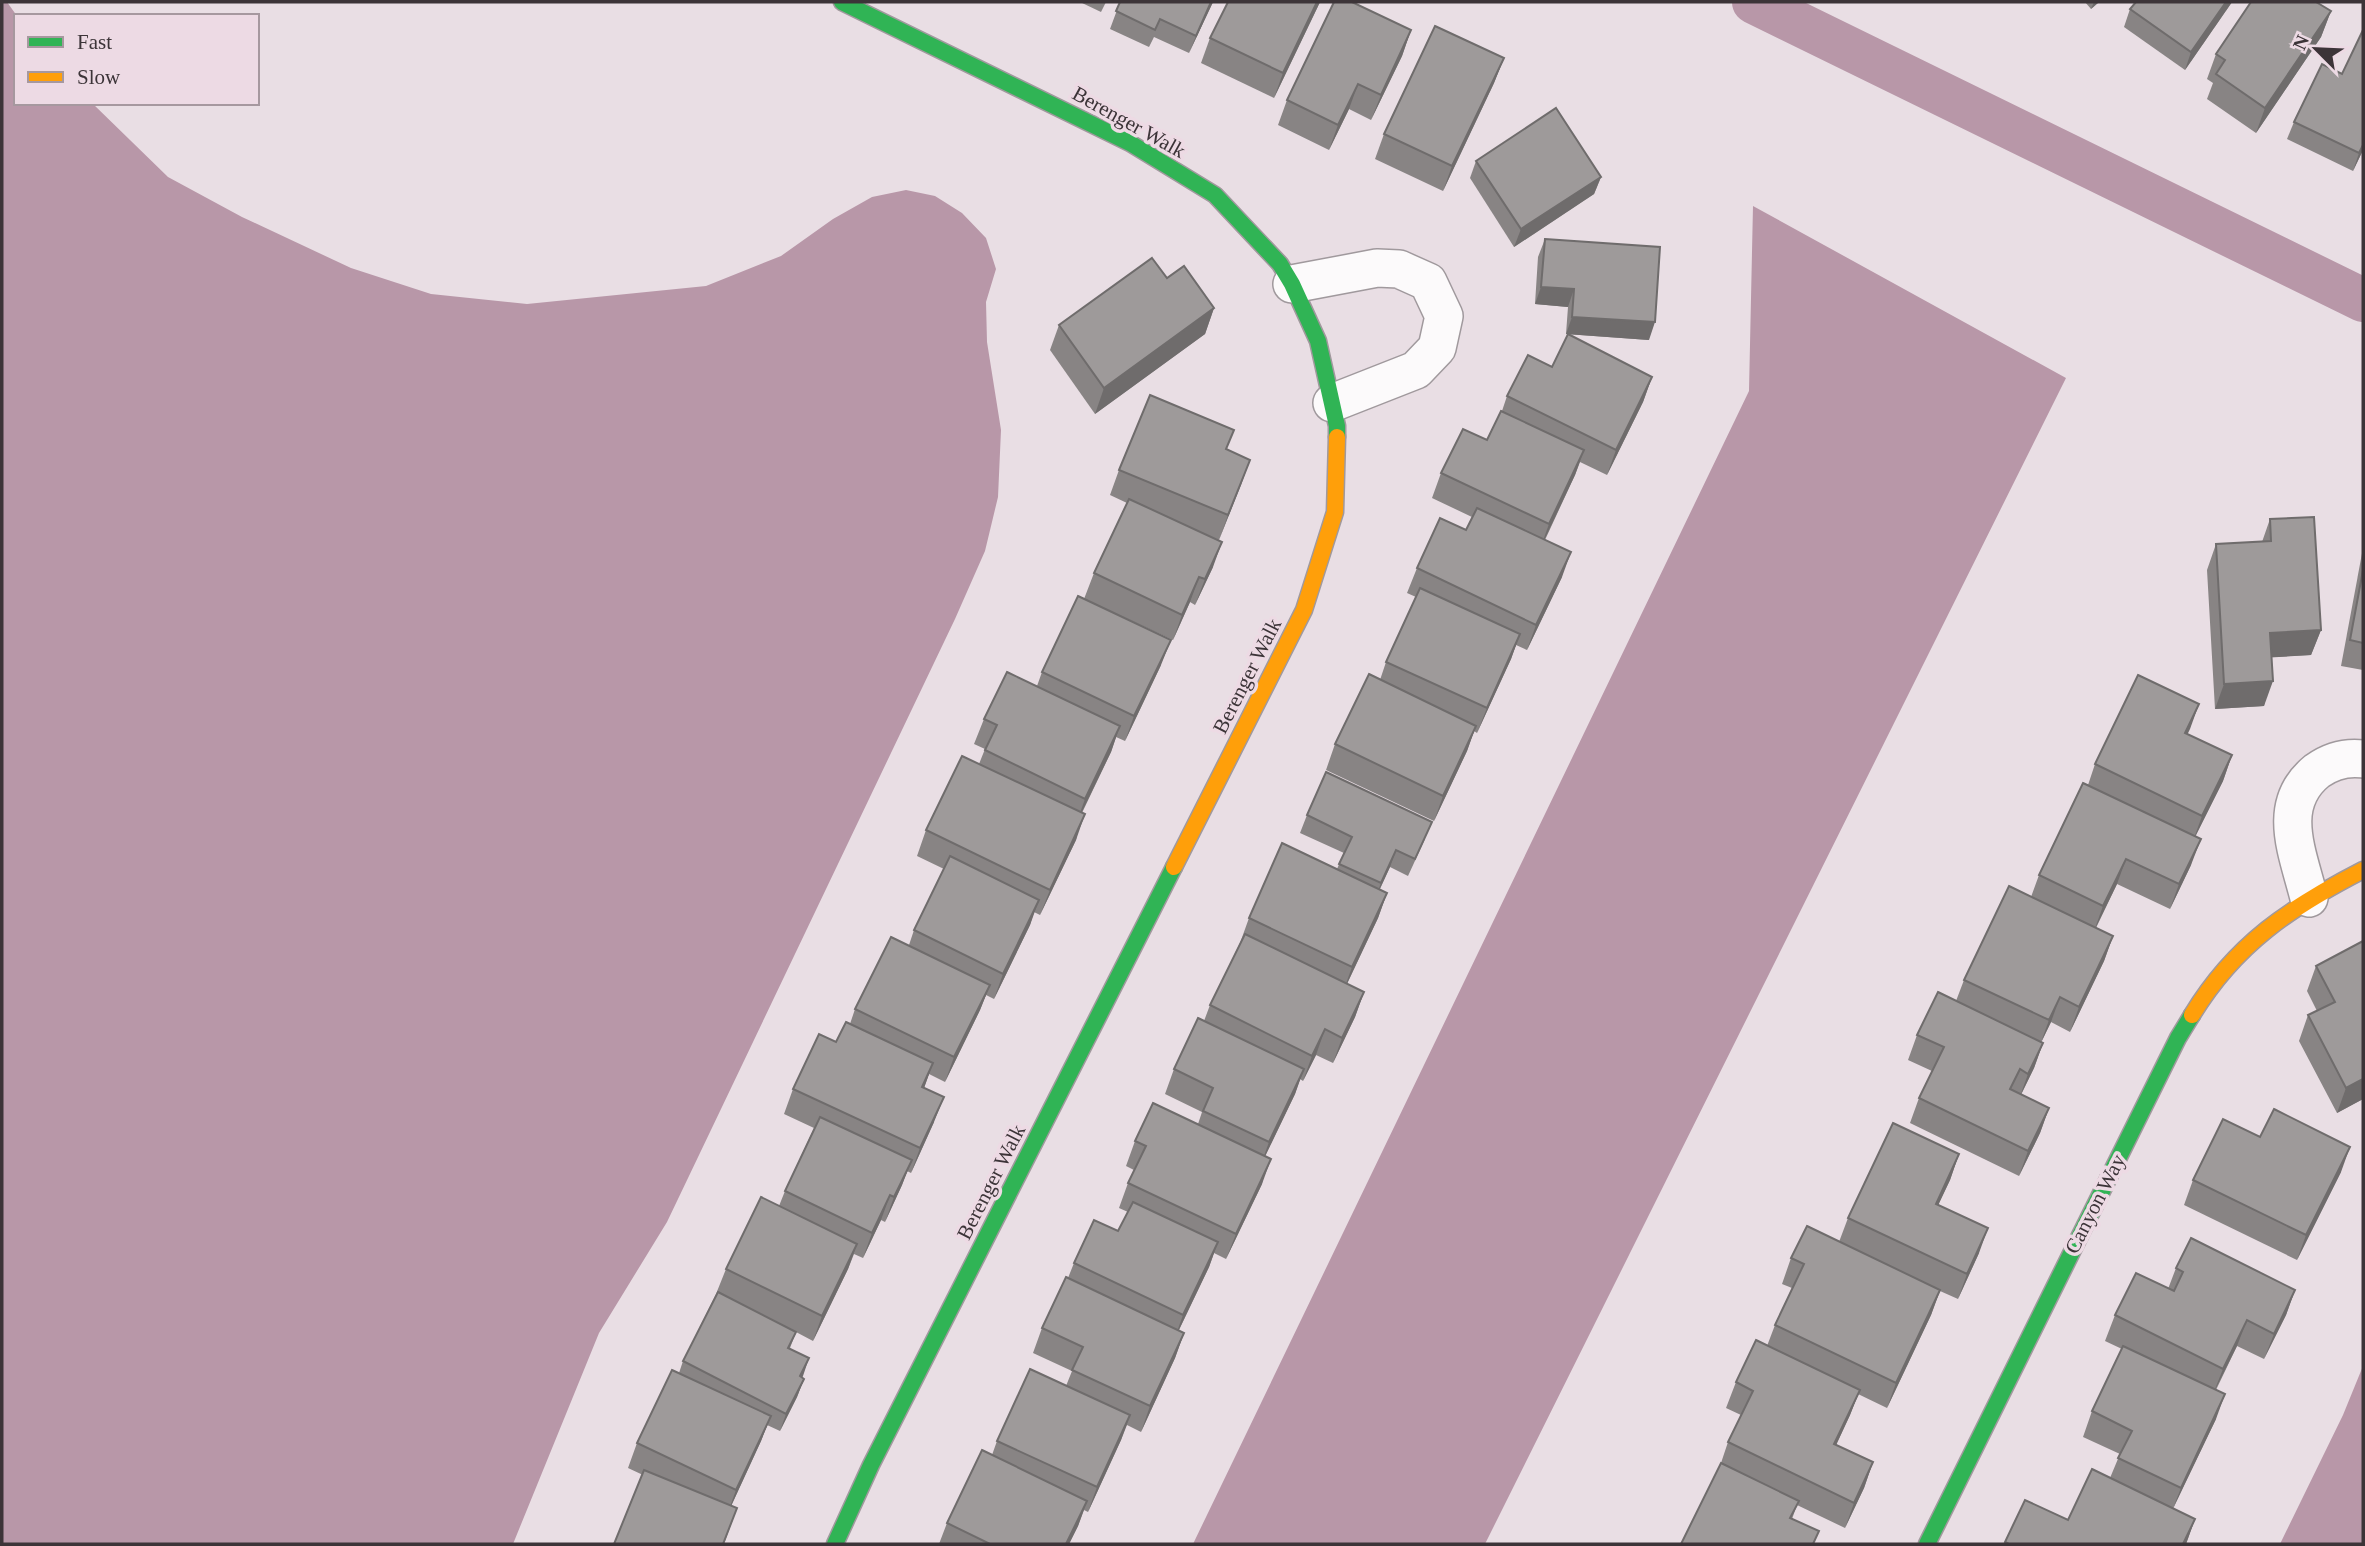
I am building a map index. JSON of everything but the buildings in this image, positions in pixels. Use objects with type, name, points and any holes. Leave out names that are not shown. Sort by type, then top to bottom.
[{"type":"street","name":"Berenger Walk","points":[[835,1544],[877,1453],[1304,610],[1335,512],[1337,426],[1318,341],[1292,284],[1280,264],[1215,195],[1130,143],[842,2]]},
{"type":"street","points":[[1292,284],[1377,268],[1399,269],[1428,282],[1444,316],[1437,348],[1416,370],[1332,403]]},
{"type":"street","points":[[2309,898],[2291,826],[2295,802],[2306,780],[2326,765],[2350,758],[2363,759]]},
{"type":"street","name":"Canyon Way","points":[[1927,1544],[2178,1038],[2219,975],[2264,928],[2309,898],[2363,870]]},
{"type":"shaded area","points":[[2,2],[7,2],[16,14],[14,105],[94,105],[168,177],[242,217],[351,268],[431,294],[527,304],[706,286],[781,256],[833,219],[872,197],[906,190],[935,196],[962,213],[986,238],[996,269],[986,302],[987,342],[1001,430],[998,497],[985,551],[667,1222],[599,1333],[513,1544],[2,1544]]},
{"type":"shaded area","points":[[1753,206],[2066,378],[1485,1544],[1193,1544],[1749,391]]},
{"type":"shaded area","points":[[2363,1366],[2363,1544],[2280,1544],[2343,1415]]},
{"type":"waterway","points":[[1754,2],[2363,300]]},
{"type":"traffic: fast","points":[[842,2],[1130,143],[1215,195],[1280,264],[1292,284],[1318,341],[1337,426],[1337,437]]},
{"type":"traffic: fast","points":[[835,1544],[871,1465],[1174,867]]},
{"type":"traffic: fast","points":[[1927,1544],[2178,1038],[2192,1015]]},
{"type":"traffic: slow","points":[[1174,867],[1304,610],[1335,512],[1337,437]]},
{"type":"traffic: slow","points":[[2192,1015],[2227,968],[2267,930],[2312,898],[2363,870]]}]
